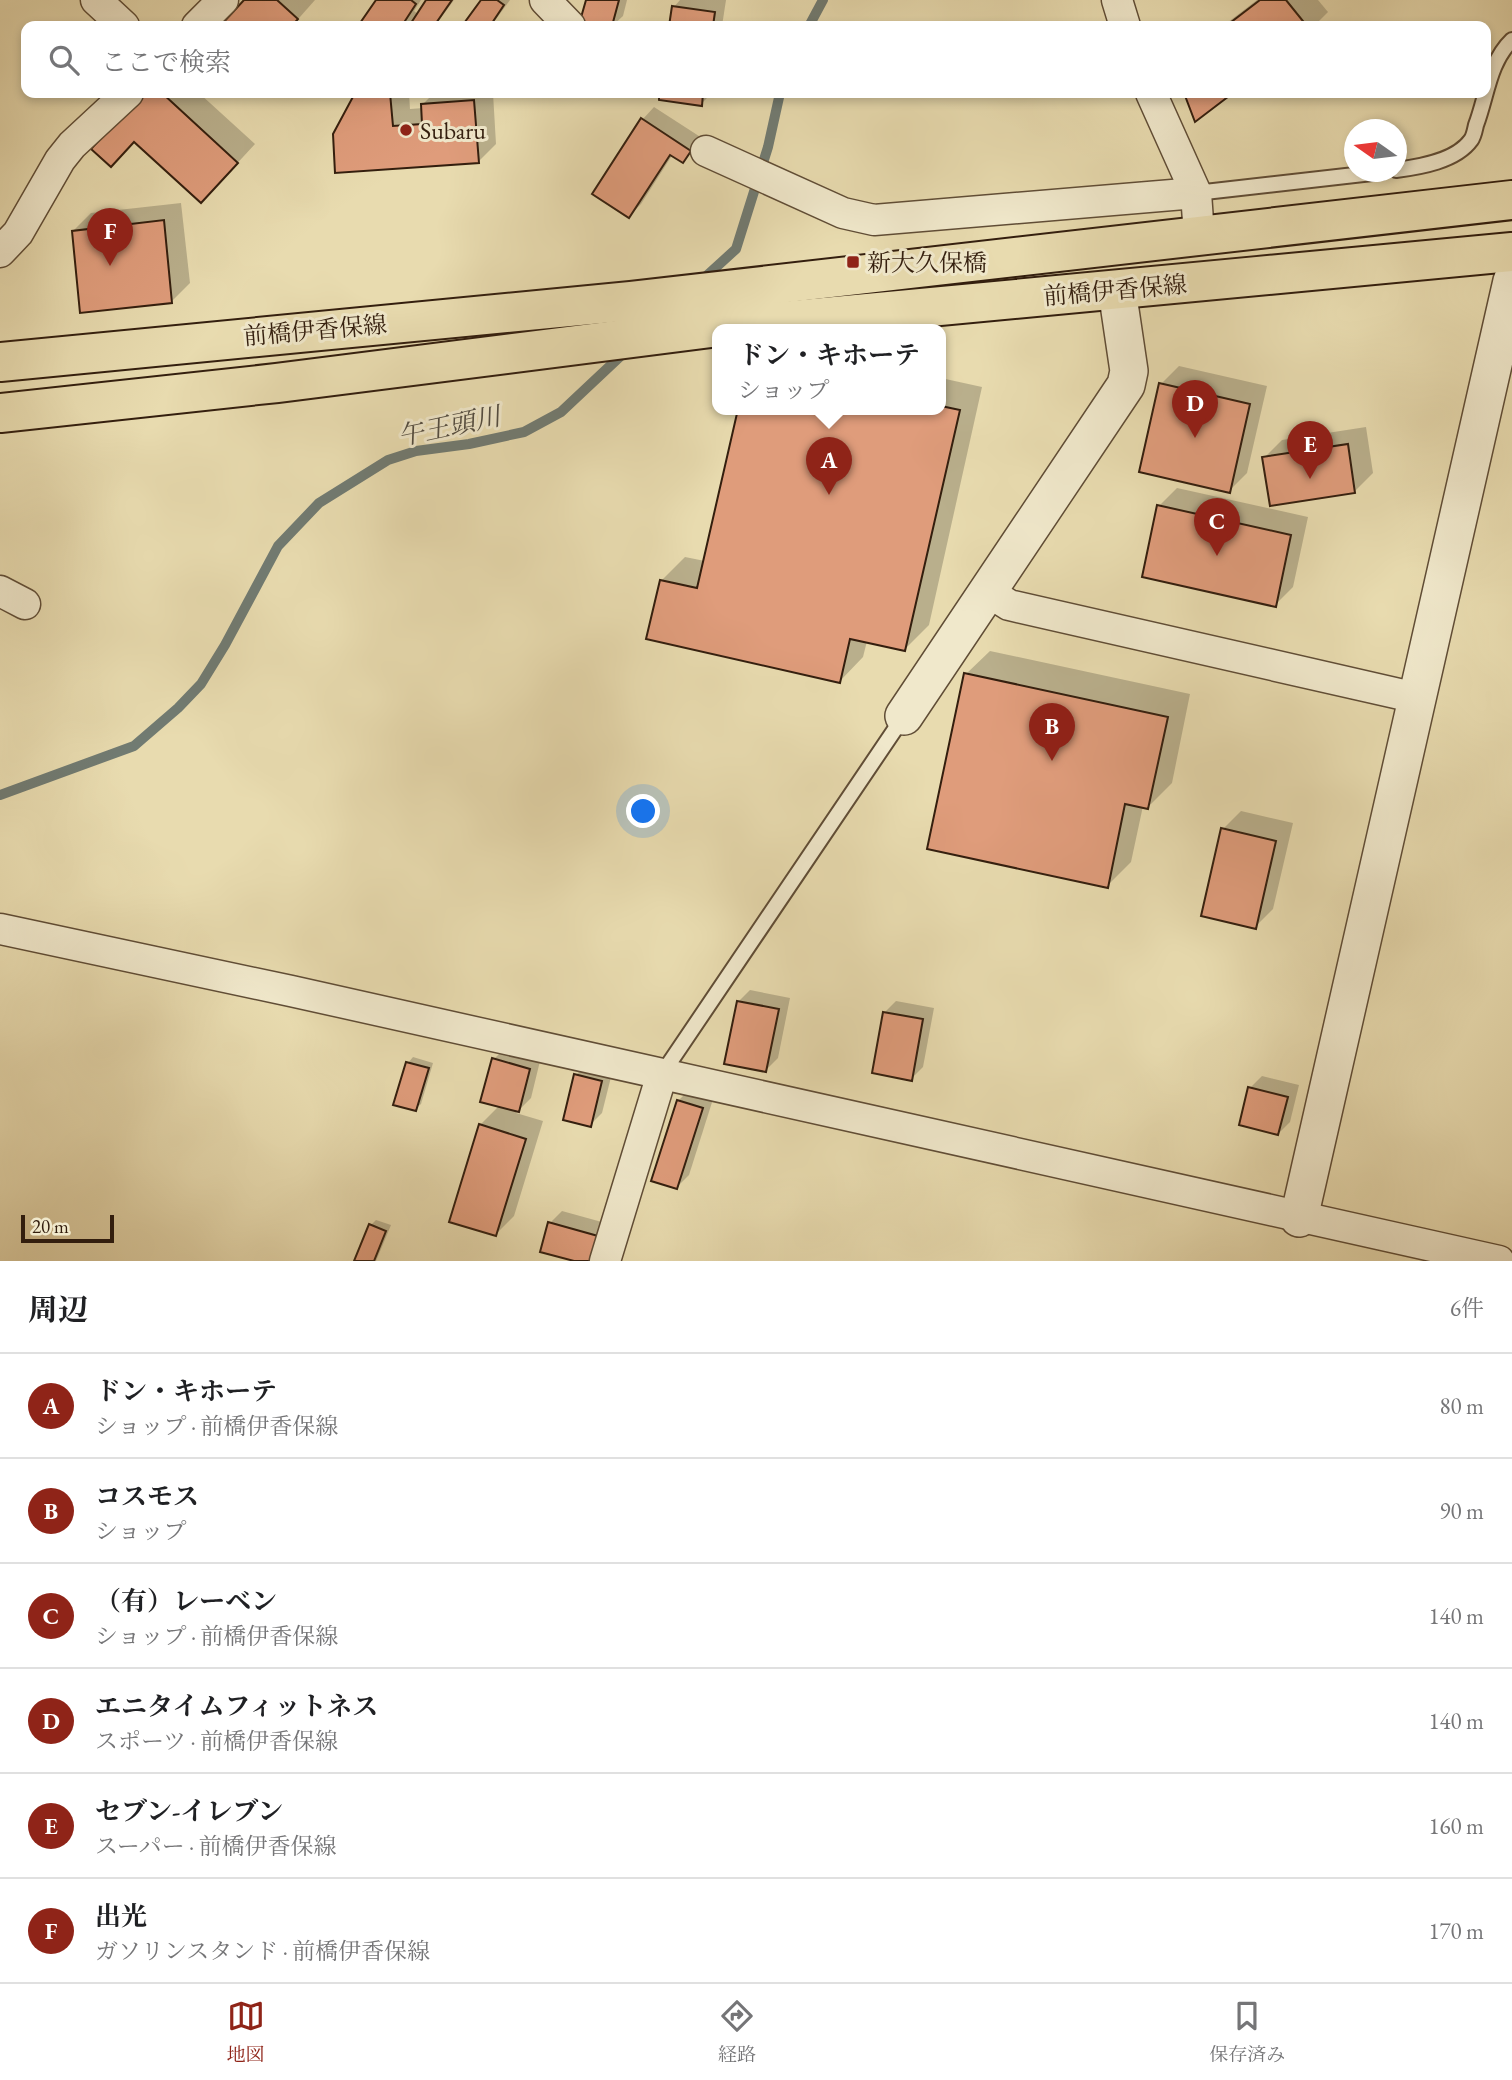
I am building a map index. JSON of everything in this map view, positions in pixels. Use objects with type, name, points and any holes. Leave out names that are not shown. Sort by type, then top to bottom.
[{"type":"main road","name":"前橋伊香保線","points":[[0,362],[751,288],[1512,200]]},
{"type":"main road","name":"前橋伊香保線","points":[[751,324],[1512,252]]},
{"type":"main road","name":"前橋伊香保線","points":[[0,413],[277,383],[712,328]]},
{"type":"street","points":[[96,0],[119,21]]},
{"type":"street","points":[[202,21],[223,0]]},
{"type":"street","points":[[545,0],[565,21]]},
{"type":"street","points":[[1117,0],[1123,21]]},
{"type":"street","points":[[0,252],[18,233],[60,160],[72,145],[123,98]]},
{"type":"street","points":[[1153,98],[1196,193],[1199,235]]},
{"type":"street","points":[[706,151],[843,214],[874,220],[1196,193]]},
{"type":"street","points":[[1299,1217],[1417,698],[1500,390],[1512,281]]},
{"type":"street","points":[[904,716],[1126,385],[1129,372],[1117,290]]},
{"type":"street","points":[[987,591],[1009,605],[1417,698]]},
{"type":"street","points":[[0,929],[1499,1261]]},
{"type":"street","points":[[604,1261],[662,1074]]},
{"type":"lane","points":[[1491,74],[1512,40]]},
{"type":"lane","points":[[1407,169],[1422,167],[1449,157],[1471,140],[1483,98]]},
{"type":"lane","points":[[1196,193],[1344,176]]},
{"type":"lane","points":[[662,1074],[904,716]]},
{"type":"building","points":[[244,0],[277,0],[298,19],[296,21],[225,21]]},
{"type":"building","points":[[376,0],[411,0],[416,4],[405,21],[361,21]]},
{"type":"building","points":[[426,0],[452,0],[437,21],[412,21]]},
{"type":"building","points":[[481,0],[497,0],[504,5],[493,21],[466,21]]},
{"type":"building","points":[[586,0],[619,0],[613,21],[580,21]]},
{"type":"building","points":[[1260,0],[1286,0],[1303,21],[1233,21]]},
{"type":"building","points":[[672,6],[715,12],[714,21],[670,21]]},
{"type":"building","points":[[137,98],[167,98],[238,163],[201,203],[134,142],[111,167],[91,149]]},
{"type":"building","name":"Subaru","points":[[352,98],[390,98],[393,126],[422,124],[421,104],[474,100],[479,163],[335,173],[333,134]]},
{"type":"building","points":[[659,98],[703,98],[702,106]]},
{"type":"building","points":[[1186,98],[1226,98],[1195,122]]},
{"type":"building","points":[[641,118],[691,151],[683,163],[670,155],[629,218],[592,194]]},
{"type":"building","points":[[164,220],[172,303],[80,313],[72,231]]},
{"type":"building","points":[[1159,383],[1250,404],[1230,493],[1139,472]]},
{"type":"building","points":[[946,407],[960,410],[905,651],[850,639],[840,683],[646,639],[660,580],[697,588],[737,415],[946,415]]},
{"type":"building","points":[[1348,444],[1355,493],[1270,506],[1262,457]]},
{"type":"building","points":[[1157,505],[1291,535],[1276,607],[1142,577]]},
{"type":"building","points":[[964,673],[1168,717],[1148,809],[1125,804],[1108,888],[927,849]]},
{"type":"building","points":[[1221,828],[1276,841],[1256,929],[1201,916]]},
{"type":"building","points":[[737,1001],[779,1009],[766,1072],[724,1064]]},
{"type":"building","points":[[883,1012],[923,1019],[912,1081],[872,1073]]},
{"type":"building","points":[[492,1058],[530,1069],[519,1112],[480,1102]]},
{"type":"building","points":[[406,1062],[429,1068],[416,1111],[393,1105]]},
{"type":"building","points":[[574,1074],[602,1081],[591,1127],[563,1120]]},
{"type":"building","points":[[1248,1087],[1288,1097],[1278,1135],[1239,1125]]},
{"type":"building","points":[[677,1100],[703,1108],[677,1189],[651,1181]]},
{"type":"building","points":[[479,1124],[526,1139],[496,1236],[449,1222]]},
{"type":"building","points":[[548,1222],[598,1236],[591,1261],[574,1261],[540,1252]]},
{"type":"building","points":[[369,1224],[386,1231],[374,1261],[354,1261]]},
{"type":"waterway","name":"午王頭川","points":[[812,21],[823,0]]},
{"type":"waterway","name":"午王頭川","points":[[702,280],[736,249],[768,147],[779,98]]},
{"type":"waterway","name":"午王頭川","points":[[0,795],[134,746],[178,708],[201,684],[278,546],[319,503],[388,460],[416,451],[469,444],[524,432],[561,412],[627,350]]},
{"type":"place","name":"Subaru","points":[[406,130]]},
{"type":"place","name":"新大久保橋","points":[[853,262]]},
{"type":"place","name":"出光","points":[[110,266]]},
{"type":"place","name":"エニタイムフィットネス","points":[[1195,438]]},
{"type":"place","name":"セブン-イレブン","points":[[1310,479]]},
{"type":"place","name":"ドン・キホーテ","points":[[829,495]]},
{"type":"place","name":"（有）レーベン","points":[[1217,556]]},
{"type":"place","name":"コスモス","points":[[1052,761]]}]
